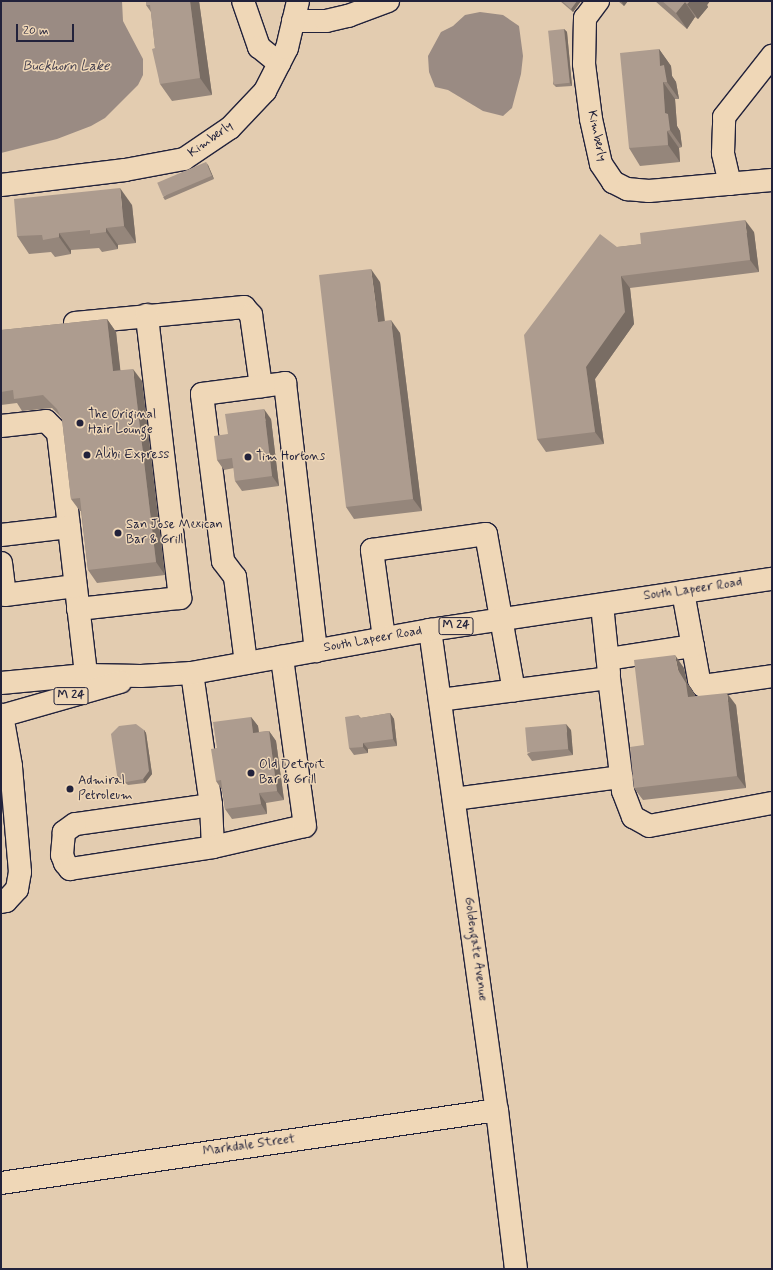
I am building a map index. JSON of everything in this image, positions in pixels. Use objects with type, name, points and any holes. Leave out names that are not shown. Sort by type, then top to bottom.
[{"type":"street","points":[[243,1],[260,47],[280,63]]},
{"type":"street","points":[[296,11],[326,21],[348,16],[388,1]]},
{"type":"street","name":"Kimberly","points":[[598,1],[585,18],[584,64],[591,119],[601,164],[613,182],[627,190],[649,191],[772,180]]},
{"type":"street","name":"Kimberly","points":[[1,185],[125,170],[184,159],[230,128],[265,91],[287,48],[296,11]]},
{"type":"street","points":[[730,184],[724,153],[724,117],[772,56]]},
{"type":"street","points":[[55,325],[239,306],[249,310],[261,386]]},
{"type":"street","points":[[78,609],[180,598],[147,315]]},
{"type":"street","points":[[246,663],[235,577],[223,561],[202,394],[285,383],[316,651]]},
{"type":"street","points":[[1,426],[46,421],[58,434],[86,675]]},
{"type":"street","points":[[1,536],[69,527]]},
{"type":"street","points":[[384,638],[372,550],[486,534],[514,691]]},
{"type":"street","points":[[1,563],[5,595],[75,586]]},
{"type":"street","name":"South Lapeer Road","points":[[1,683],[86,675],[141,676],[192,673],[430,630],[772,579]]},
{"type":"street","points":[[683,592],[699,680],[703,686],[772,676]]},
{"type":"street","points":[[602,604],[608,669],[622,777],[627,806],[633,817],[649,826],[772,803]]},
{"type":"street","name":"Goldengate Avenue","points":[[430,630],[497,1110],[516,1269]]},
{"type":"street","points":[[440,700],[514,691],[608,669],[693,646]]},
{"type":"street","points":[[211,805],[76,824],[64,832],[62,855],[70,869],[213,847],[305,826],[282,657]]},
{"type":"street","points":[[192,673],[211,805],[213,847]]},
{"type":"street","name":"South Lapeer Road","points":[[2,715],[141,676]]},
{"type":"street","points":[[1,902],[6,901],[17,889],[20,872],[9,848],[11,766],[2,715]]},
{"type":"street","points":[[454,799],[622,777]]},
{"type":"street","name":"Markdale Street","points":[[1,1183],[497,1110]]},
{"type":"water","name":"Buckhorn Lake","points":[[1,1],[122,1],[123,21],[143,59],[143,75],[138,85],[105,118],[91,126],[57,139],[1,153]]},
{"type":"water","points":[[480,12],[503,15],[519,26],[523,56],[521,74],[512,108],[503,116],[483,111],[448,90],[435,87],[429,72],[428,56],[441,32],[453,26],[465,15]]},
{"type":"building","points":[[146,1],[190,1],[200,78],[160,84],[152,49],[155,48],[150,5],[146,5]]},
{"type":"building","points":[[562,1],[577,1],[571,9]]},
{"type":"building","points":[[662,1],[690,1],[687,4],[685,2],[676,13]]},
{"type":"building","points":[[564,29],[570,83],[554,84],[548,31]]},
{"type":"building","points":[[659,49],[660,66],[664,65],[667,82],[663,82],[665,113],[668,114],[670,130],[667,131],[668,145],[629,148],[620,53]]},
{"type":"building","points":[[206,162],[212,176],[163,197],[157,183]]},
{"type":"building","points":[[120,188],[124,226],[106,228],[106,232],[90,234],[90,230],[59,233],[59,237],[43,240],[42,235],[17,236],[14,199]]},
{"type":"building","points":[[745,220],[750,260],[621,276],[625,312],[586,367],[595,432],[537,439],[524,335],[600,234],[617,247],[641,244],[640,233]]},
{"type":"building","points":[[371,269],[378,322],[391,320],[413,499],[346,507],[319,275]]},
{"type":"building","points":[[107,319],[113,371],[133,369],[156,562],[88,570],[80,498],[71,499],[62,419],[57,409],[43,395],[14,399],[13,390],[1,392],[1,330]]},
{"type":"building","name":"Tim Hortons","points":[[264,409],[272,476],[235,481],[232,458],[217,460],[214,436],[228,434],[225,414]]},
{"type":"building","points":[[675,655],[678,670],[686,683],[688,697],[727,693],[737,776],[634,788],[630,747],[644,745],[634,660]]},
{"type":"building","points":[[390,713],[393,739],[363,743],[363,747],[349,748],[345,717],[358,715],[360,718]]},
{"type":"building","name":"Old Detroit Bar & Grill","points":[[251,717],[253,733],[269,731],[277,791],[259,793],[261,804],[225,809],[221,780],[216,781],[211,749],[217,748],[213,722]]},
{"type":"building","points":[[136,724],[144,730],[149,771],[143,779],[126,782],[117,775],[111,734],[119,726]]},
{"type":"building","points":[[566,724],[568,749],[527,752],[525,728]]},
{"type":"place","name":"The Original Hair Lounge","points":[[80,423]]},
{"type":"place","name":"Alibi Express","points":[[87,455]]},
{"type":"place","name":"Tim Hortons","points":[[248,457]]},
{"type":"place","name":"San Jose Mexican Bar & Grill","points":[[118,533]]},
{"type":"place","name":"Old Detroit Bar & Grill","points":[[251,773]]},
{"type":"place","name":"Admiral Petroleum","points":[[70,789]]}]
